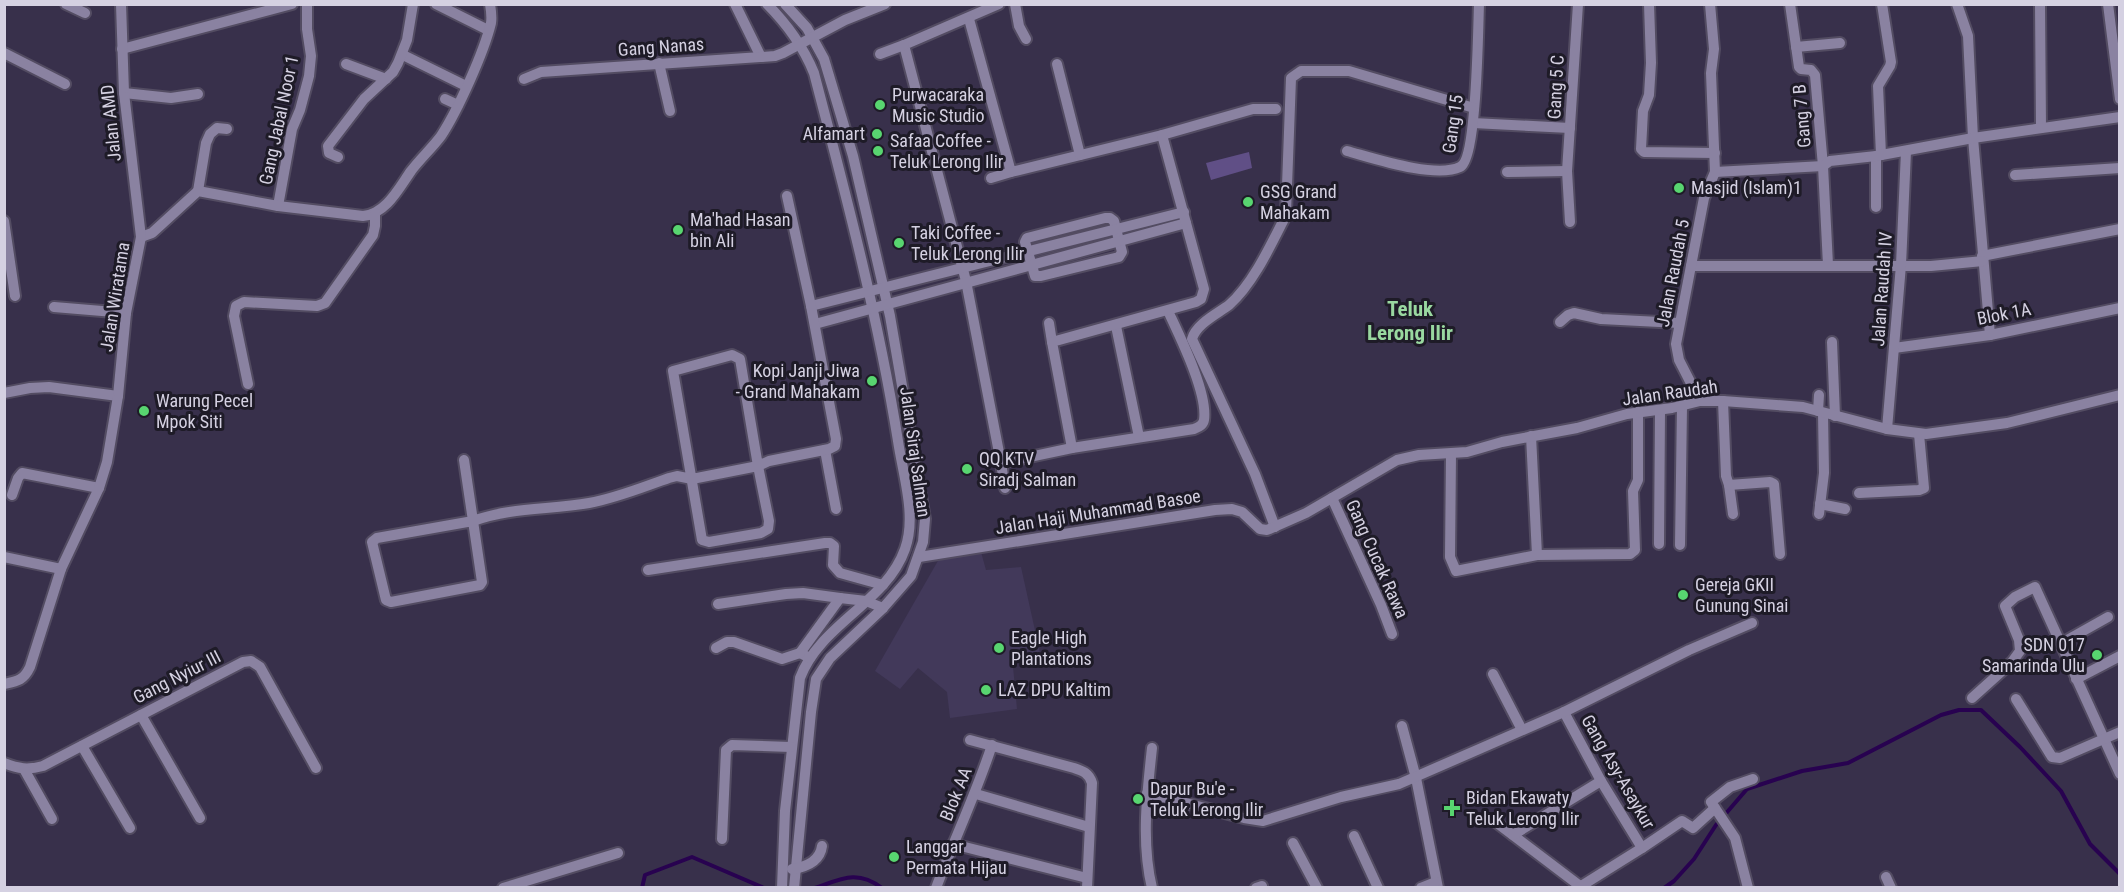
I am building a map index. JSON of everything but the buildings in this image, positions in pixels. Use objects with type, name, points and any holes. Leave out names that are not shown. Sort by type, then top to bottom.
[{"type":"street","points":[[66,4],[85,13]]},
{"type":"street","name":"Jalan AMD","points":[[121,4],[124,93],[141,237]]},
{"type":"street","points":[[122,49],[292,4]]},
{"type":"street","name":"Gang Jabal Noor 1","points":[[278,206],[292,129],[300,110],[309,76],[311,56],[307,29],[307,4]]},
{"type":"street","points":[[338,157],[329,153],[328,146],[364,99],[393,72],[403,55],[413,4]]},
{"type":"street","points":[[436,4],[488,30]]},
{"type":"street","points":[[227,129],[216,129],[207,139],[198,191],[278,206],[363,216],[375,213],[394,196],[415,166],[440,137],[458,105],[481,53],[491,15],[490,4]]},
{"type":"street","points":[[735,4],[761,57]]},
{"type":"street","name":"Jalan Siraj Salman","points":[[767,4],[800,44],[814,73],[870,292],[910,519],[903,553],[883,585],[805,655],[791,747],[781,870],[782,888]]},
{"type":"street","name":"Jalan Siraj Salman","points":[[785,4],[812,36],[827,67],[853,156],[884,288],[924,508],[923,542],[910,576],[883,608],[830,658],[814,685],[794,888]]},
{"type":"street","name":"Gang Nanas","points":[[524,79],[540,72],[761,57],[783,53],[845,20],[885,4]]},
{"type":"street","points":[[880,54],[969,19],[999,4]]},
{"type":"street","points":[[1015,4],[1019,26],[1026,39]]},
{"type":"street","name":"Gang 15","points":[[1347,151],[1417,169],[1454,169],[1463,165],[1466,161],[1473,123],[1479,4]]},
{"type":"street","name":"Gang 5 C","points":[[1570,222],[1567,171],[1578,4]]},
{"type":"street","points":[[1649,4],[1651,63],[1641,148],[1644,152],[1715,153]]},
{"type":"street","name":"Jalan Raudah 5","points":[[1700,401],[1677,354],[1679,323],[1704,198],[1715,172],[1711,73],[1714,49],[1710,4]]},
{"type":"street","name":"Gang 7 B","points":[[1790,4],[1799,67],[1811,70],[1815,75],[1823,166]]},
{"type":"street","points":[[1876,207],[1878,86],[1891,62],[1882,4]]},
{"type":"street","points":[[1957,4],[1968,36],[1973,138],[1990,335]]},
{"type":"street","points":[[2040,4],[2041,128]]},
{"type":"street","points":[[2108,4],[2120,99]]},
{"type":"street","points":[[969,19],[1011,172]]},
{"type":"street","points":[[1796,47],[1840,43]]},
{"type":"street","points":[[904,45],[966,281],[1005,488]]},
{"type":"street","points":[[4,54],[65,84]]},
{"type":"street","points":[[403,55],[466,86]]},
{"type":"street","points":[[659,63],[670,111]]},
{"type":"street","points":[[346,64],[386,79]]},
{"type":"street","points":[[1057,64],[1080,155]]},
{"type":"street","points":[[1275,527],[1255,474],[1192,339],[1196,330],[1231,303],[1242,291],[1284,219],[1291,78],[1301,71],[1349,71],[1474,108]]},
{"type":"street","points":[[124,93],[171,98],[198,94]]},
{"type":"street","points":[[445,99],[458,105]]},
{"type":"street","points":[[991,178],[1162,135],[1253,109],[1276,109]]},
{"type":"street","points":[[1715,172],[1823,166],[1830,161],[1878,156],[1973,138],[2120,117]]},
{"type":"street","points":[[1473,123],[1570,128]]},
{"type":"street","points":[[1052,342],[1168,311],[1196,302],[1203,295],[1204,289],[1162,135]]},
{"type":"street","name":"Jalan Raudah IV","points":[[1887,429],[1901,264],[1906,151]]},
{"type":"street","points":[[1823,166],[1828,265]]},
{"type":"street","points":[[2015,175],[2120,168]]},
{"type":"street","points":[[1507,172],[1567,171]]},
{"type":"street","name":"Jalan Wiratama","points":[[4,684],[19,681],[26,676],[61,569],[99,488],[109,452],[118,396],[126,313],[141,237],[152,233],[198,191]]},
{"type":"street","points":[[464,460],[473,520],[482,582],[480,585],[391,602],[386,600],[372,544],[374,540],[473,520],[517,509],[573,505],[608,499],[677,476],[692,479],[758,466],[769,461],[835,446],[836,439],[812,306],[787,196]]},
{"type":"street","points":[[248,384],[234,316],[236,306],[244,302],[317,306],[325,303],[373,235],[375,213]]},
{"type":"street","points":[[1105,218],[1113,220],[1122,252],[1119,257],[1037,277],[1033,274],[1028,253],[1025,240],[1031,236],[1105,218]]},
{"type":"street","points":[[815,324],[1068,255],[1118,236],[1185,218]]},
{"type":"street","points":[[4,221],[15,297]]},
{"type":"street","points":[[1691,266],[1901,264],[1931,266],[1982,258],[2120,229]]},
{"type":"street","points":[[812,306],[1064,243],[1118,236]]},
{"type":"street","points":[[1064,243],[1068,255]]},
{"type":"street","points":[[54,307],[126,313]]},
{"type":"street","name":"Blok 1A","points":[[1894,348],[1990,335],[2120,308]]},
{"type":"street","points":[[1001,463],[1072,448],[1197,428],[1204,421],[1196,376],[1168,311]]},
{"type":"street","points":[[1560,322],[1574,313],[1600,319],[1679,323]]},
{"type":"street","points":[[1049,323],[1072,448]]},
{"type":"street","points":[[1116,326],[1139,437]]},
{"type":"street","points":[[1832,342],[1835,416]]},
{"type":"street","points":[[732,356],[740,359],[758,466],[769,521],[768,530],[704,542],[673,371],[732,356]]},
{"type":"street","points":[[4,393],[49,387],[118,396]]},
{"type":"street","points":[[1819,395],[1824,473],[1820,509],[1845,509]]},
{"type":"street","name":"Jalan Raudah","points":[[1275,527],[1306,513],[1397,460],[1419,455],[1467,452],[1638,412],[1660,411],[1700,401],[1780,405],[1919,434],[2007,423],[2120,395]]},
{"type":"street","points":[[1723,401],[1726,477],[1734,514]]},
{"type":"street","points":[[1680,545],[1682,406]]},
{"type":"street","points":[[1659,544],[1660,411]]},
{"type":"street","points":[[1451,454],[1450,557],[1456,571],[1538,555],[1626,554],[1634,551],[1633,491],[1638,480],[1638,412]]},
{"type":"street","points":[[1859,493],[1924,488],[1919,434]]},
{"type":"street","points":[[1531,436],[1538,555]]},
{"type":"street","points":[[825,450],[836,509]]},
{"type":"street","points":[[12,495],[22,473],[99,488]]},
{"type":"street","points":[[1729,485],[1770,482],[1774,484],[1780,554]]},
{"type":"street","name":"Gang Cucak Rawa","points":[[1332,498],[1382,605],[1392,634]]},
{"type":"street","name":"Jalan Haji Muhammad Basoe","points":[[919,557],[1215,510],[1232,509],[1242,512],[1263,531],[1275,527]]},
{"type":"street","points":[[648,570],[825,543],[834,546],[833,565],[840,573],[883,585]]},
{"type":"street","points":[[4,557],[61,569]]},
{"type":"street","points":[[1972,698],[2012,662],[2020,651],[2019,640],[2005,607],[2015,597],[2035,587],[2120,774]]},
{"type":"street","points":[[718,604],[766,595],[795,593],[866,601],[883,608]]},
{"type":"street","points":[[716,648],[727,642],[734,642],[782,659],[805,655],[840,598]]},
{"type":"street","points":[[2060,644],[2108,617]]},
{"type":"street","points":[[1147,793],[1263,821],[1341,797],[1399,784],[1564,712],[1689,650],[1752,623]]},
{"type":"street","points":[[2076,679],[2120,656]]},
{"type":"street","name":"Gang Nyiur III","points":[[4,773],[14,766],[31,769],[43,765],[243,662],[251,661],[260,668],[316,768]]},
{"type":"street","points":[[1493,674],[1522,730]]},
{"type":"street","points":[[2016,699],[2052,758],[2060,758],[2120,732]]},
{"type":"street","name":"Gang Asy-Asaykur","points":[[1564,712],[1601,781],[1642,848]]},
{"type":"street","points":[[141,715],[201,818]]},
{"type":"street","points":[[1402,726],[1416,778],[1437,885],[1421,888]]},
{"type":"street","points":[[953,844],[1087,883],[1092,783],[1086,772],[970,740]]},
{"type":"street","points":[[722,839],[726,750],[732,745],[791,747]]},
{"type":"street","name":"Blok AA","points":[[936,888],[975,794],[992,745]]},
{"type":"street","points":[[82,746],[130,828]]},
{"type":"street","points":[[1152,748],[1147,793],[1146,842],[1152,888]]},
{"type":"street","points":[[14,766],[52,819]]},
{"type":"street","points":[[1493,820],[1579,887],[1682,821],[1693,828],[1730,787],[1753,779]]},
{"type":"street","points":[[1513,835],[1601,781]]},
{"type":"street","points":[[975,794],[1089,827]]},
{"type":"street","points":[[1714,806],[1737,845],[1748,888]]},
{"type":"street","points":[[1354,836],[1378,888]]},
{"type":"street","points":[[1293,843],[1317,888]]},
{"type":"street","points":[[781,870],[796,869],[818,859],[822,846]]},
{"type":"street","points":[[509,887],[618,853]]},
{"type":"street","points":[[1886,877],[1892,888]]},
{"type":"shaded area","points":[[1249,152],[1252,168],[1211,180],[1206,163]]},
{"type":"shaded area","points":[[981,552],[986,570],[1021,567],[1040,653],[1012,656],[1017,709],[950,718],[947,692],[918,668],[900,689],[875,671],[939,559]]},
{"type":"waterway","points":[[1664,888],[1674,881],[1694,859],[1716,825],[1747,789],[1802,771],[1848,763],[1941,715],[1959,710],[1981,710],[2020,747],[2061,791],[2090,844],[2120,874]]},
{"type":"waterway","points":[[642,888],[645,875],[692,857],[764,888]]},
{"type":"waterway","points":[[815,888],[841,879],[857,877],[873,882],[882,888]]},
{"type":"place","name":"Purwacaraka Music Studio","points":[[880,105]]},
{"type":"place","name":"Alfamart","points":[[877,134]]},
{"type":"place","name":"Safaa Coffee - Teluk Lerong Ilir","points":[[878,151]]},
{"type":"place","name":"Masjid (Islam)1","points":[[1679,188]]},
{"type":"place","name":"GSG Grand Mahakam","points":[[1248,202]]},
{"type":"place","name":"Ma'had Hasan bin Ali","points":[[678,230]]},
{"type":"place","name":"Taki Coffee - Teluk Lerong Ilir","points":[[899,243]]},
{"type":"place","name":"Kopi Janji Jiwa - Grand Mahakam","points":[[872,381]]},
{"type":"place","name":"Warung Pecel Mpok Siti","points":[[144,411]]},
{"type":"place","name":"QQ KTV Siradj Salman","points":[[967,469]]},
{"type":"place","name":"Gereja GKII Gunung Sinai","points":[[1683,595]]},
{"type":"place","name":"Eagle High Plantations","points":[[999,648]]},
{"type":"place","name":"SDN 017 Samarinda Ulu","points":[[2097,655]]},
{"type":"place","name":"LAZ DPU Kaltim","points":[[986,690]]},
{"type":"place","name":"Dapur Bu'e - Teluk Lerong Ilir","points":[[1138,799]]},
{"type":"place","name":"Bidan Ekawaty Teluk Lerong Ilir","points":[[1452,808]]},
{"type":"place","name":"Langgar Permata Hijau","points":[[894,857]]},
{"type":"district","name":"Teluk Lerong Ilir","points":[[1410,321]]}]
